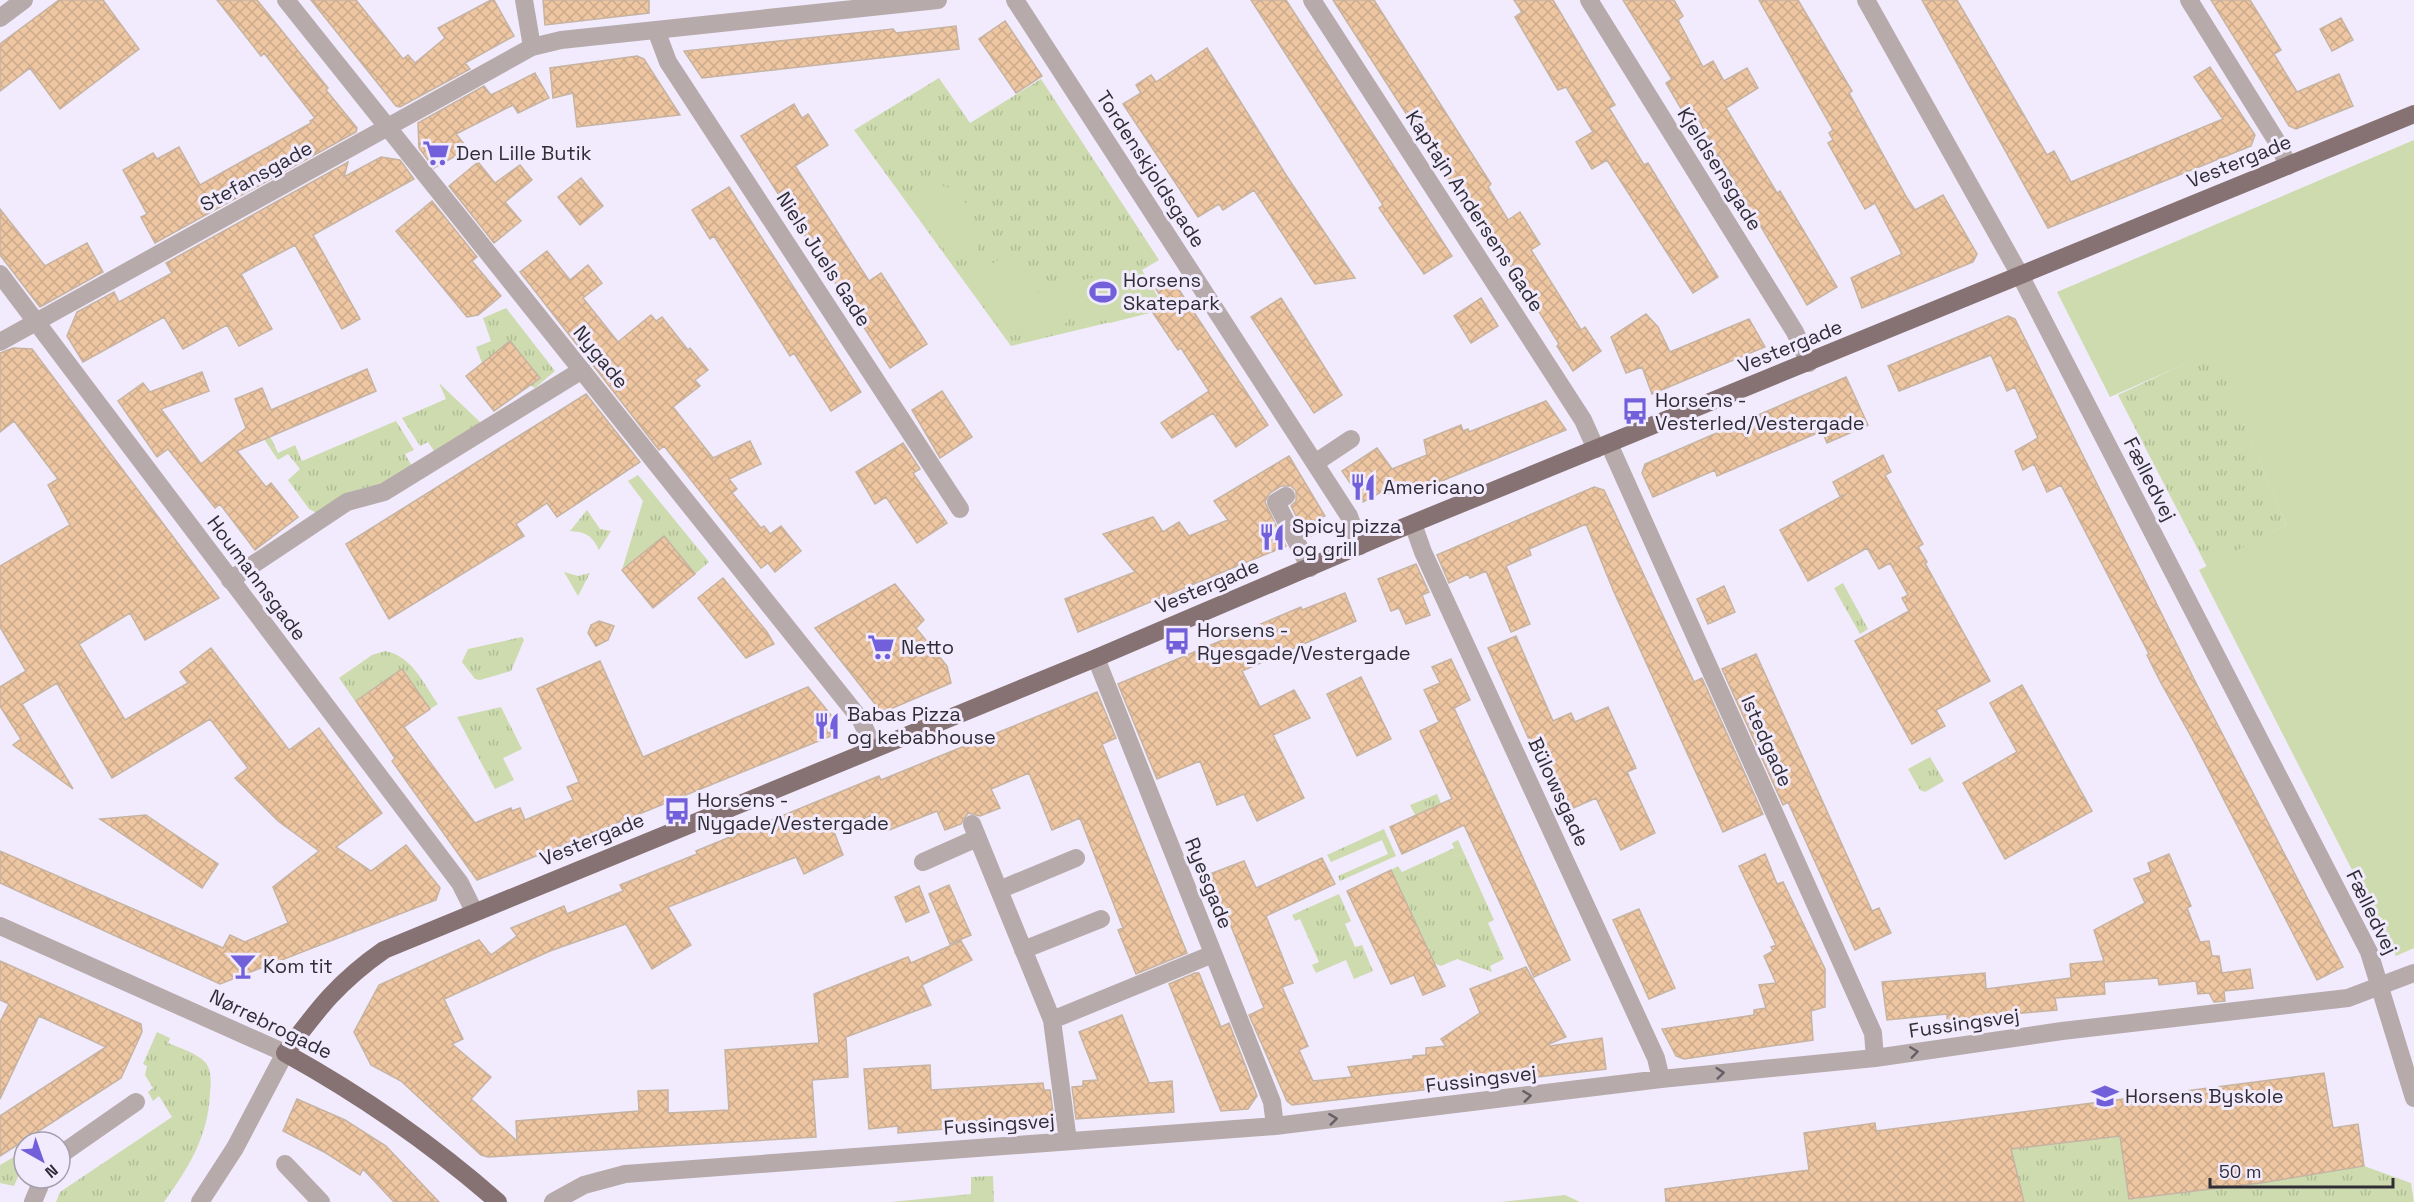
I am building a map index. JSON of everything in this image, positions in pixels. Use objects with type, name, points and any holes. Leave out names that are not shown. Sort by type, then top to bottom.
[{"type":"main road","name":"Vestergade","points":[[285,1053],[323,1003],[350,974],[384,950],[873,747],[1096,658],[1413,524],[2414,114]]},
{"type":"main road","name":"Nørrebrogade","points":[[285,1053],[362,1098],[446,1156],[498,1202]]},
{"type":"street","points":[[0,18],[24,0]]},
{"type":"street","name":"Nygade","points":[[286,0],[861,720],[873,747]]},
{"type":"street","points":[[524,0],[532,47]]},
{"type":"street","name":"Stefansgade","points":[[0,342],[389,129],[532,47],[561,40],[938,0]]},
{"type":"street","name":"Tordenskjoldsgade","points":[[1016,0],[1349,516],[1360,546]]},
{"type":"street","name":"Kaptajn Andersens Gade","points":[[1312,0],[1602,447]]},
{"type":"street","name":"Kjeldsensgade","points":[[1589,0],[1795,332],[1809,363]]},
{"type":"street","name":"Fælledvej","points":[[1866,0],[2020,275],[2369,951],[2414,1098]]},
{"type":"street","points":[[2189,0],[2279,145],[2288,166]]},
{"type":"street","name":"Niels Juels Gade","points":[[656,30],[668,63],[960,509]]},
{"type":"street","name":"Houmannsgade","points":[[0,274],[460,884],[474,912]]},
{"type":"street","points":[[230,580],[347,502],[384,492],[582,370]]},
{"type":"street","points":[[1315,463],[1351,439]]},
{"type":"street","name":"Istedgade","points":[[1602,447],[1873,1033],[1875,1058]]},
{"type":"street","points":[[1286,496],[1276,502],[1310,568]]},
{"type":"street","name":"Bülowsgade","points":[[1413,524],[1423,552],[1656,1058],[1661,1079]]},
{"type":"street","name":"Ryesgade","points":[[1096,658],[1272,1102],[1275,1126]]},
{"type":"street","points":[[923,861],[975,831],[1052,1020],[1068,1141]]},
{"type":"street","points":[[999,890],[1076,858]]},
{"type":"street","points":[[1023,950],[1101,919]]},
{"type":"street","name":"Nørrebrogade","points":[[0,926],[285,1053]]},
{"type":"street","points":[[1052,1020],[1213,954]]},
{"type":"street","name":"Fussingsvej","points":[[552,1202],[584,1185],[625,1174],[1275,1126],[1661,1079],[1875,1058],[2062,1031],[2348,998],[2414,973]]},
{"type":"street","points":[[200,1202],[235,1148],[285,1053]]},
{"type":"street","points":[[72,1147],[136,1102]]},
{"type":"street","points":[[285,1164],[321,1202]]},
{"type":"green space","points":[[939,78],[970,123],[1041,79],[1159,260],[1142,270],[1165,309],[1011,346],[854,130]]},
{"type":"green space","points":[[2414,140],[2414,948],[2396,956],[2199,570],[2286,525],[2214,351],[2110,397],[2057,292]]},
{"type":"green space","points":[[932,183],[955,191],[966,204],[977,233],[976,259],[958,257],[952,260],[915,209]]},
{"type":"green space","name":"Horsens Skatepark","points":[[1011,252],[1042,298],[1071,278],[1078,281],[1112,273],[1115,276],[1141,270],[1165,309],[1110,323],[1091,313],[1069,319],[1062,327],[1010,336],[1003,333],[972,281],[976,274]]},
{"type":"green space","points":[[506,308],[555,371],[535,388],[482,363],[476,347],[491,341],[483,318]]},
{"type":"green space","points":[[2214,350],[2286,525],[2207,567],[2118,395]]},
{"type":"green space","points":[[439,383],[480,422],[479,428],[436,454],[428,442],[420,446],[402,418],[446,399]]},
{"type":"green space","points":[[396,421],[414,450],[405,454],[413,468],[319,514],[309,509],[288,480],[300,469],[288,454],[278,460],[264,439],[270,436],[278,453],[295,445],[302,461]]},
{"type":"green space","points":[[638,475],[709,562],[695,574],[622,570],[643,501],[628,481]]},
{"type":"green space","points":[[587,510],[600,529],[611,531],[599,550],[588,535],[570,531]]},
{"type":"green space","points":[[564,572],[578,576],[590,573],[578,596]]},
{"type":"green space","points":[[1843,583],[1868,629],[1860,634],[1834,588]]},
{"type":"green space","points":[[522,637],[524,640],[511,671],[480,680],[475,679],[462,662],[468,649]]},
{"type":"green space","points":[[385,651],[403,658],[410,664],[438,704],[430,709],[402,669],[355,701],[339,678],[372,655]]},
{"type":"green space","points":[[501,707],[522,749],[503,758],[514,780],[495,789],[457,717]]},
{"type":"green space","points":[[1930,757],[1944,781],[1925,792],[1920,790],[1908,769]]},
{"type":"green space","points":[[1437,794],[1445,813],[1439,815],[1434,807],[1415,815],[1410,805]]},
{"type":"green space","points":[[1384,829],[1396,856],[1340,881],[1338,876],[1388,854],[1382,840],[1331,862],[1327,855]]},
{"type":"green space","points":[[1458,840],[1494,920],[1488,923],[1504,959],[1490,966],[1492,972],[1457,959],[1441,966],[1413,955],[1428,948],[1391,870],[1398,866],[1402,872],[1454,848],[1452,843]]},
{"type":"green space","points":[[1339,894],[1351,921],[1345,924],[1355,947],[1362,945],[1373,971],[1354,979],[1346,960],[1316,973],[1312,965],[1319,962],[1300,919],[1295,921],[1292,915]]},
{"type":"green space","points":[[157,1032],[170,1038],[168,1043],[188,1051],[207,1065],[211,1081],[208,1109],[201,1138],[189,1164],[164,1202],[56,1202],[60,1192],[72,1190],[72,1184],[172,1117],[159,1096],[153,1101],[148,1092],[153,1088],[145,1075],[147,1066],[143,1064]]},
{"type":"green space","points":[[2129,1135],[2130,1199],[2260,1183],[2364,1166],[2411,1183],[2414,1202],[2024,1202],[2011,1149]]},
{"type":"green space","points":[[12,1158],[12,1186],[0,1183],[0,1165]]},
{"type":"green space","points":[[993,1176],[994,1202],[891,1202],[971,1194],[971,1177]]},
{"type":"green space","points":[[1565,1195],[1580,1202],[1501,1202]]},
{"type":"building","points":[[59,0],[103,0],[139,49],[60,109],[30,68],[0,91],[0,44]]},
{"type":"building","points":[[217,0],[257,0],[328,88],[326,90],[357,128],[356,132],[155,243],[141,217],[147,214],[123,170],[153,153],[157,159],[179,147],[200,185],[311,123],[310,121],[315,118],[264,53],[261,56]]},
{"type":"building","points":[[311,0],[356,0],[403,59],[408,55],[415,63],[445,38],[438,28],[491,0],[494,0],[514,36],[465,63],[470,69],[400,107],[396,106]]},
{"type":"building","points":[[543,0],[649,0],[649,13],[545,25]]},
{"type":"building","points":[[1251,0],[1286,0],[1452,256],[1424,274],[1379,208],[1383,205]]},
{"type":"building","points":[[1333,0],[1374,0],[1491,184],[1488,187],[1508,220],[1520,212],[1540,244],[1531,250],[1581,330],[1585,327],[1601,351],[1573,371],[1557,346],[1559,344],[1469,199],[1463,202]]},
{"type":"building","points":[[1514,0],[1553,0],[1615,105],[1609,108],[1644,165],[1648,163],[1718,277],[1693,293],[1607,160],[1592,169],[1576,142],[1593,132],[1566,87],[1558,90],[1515,17],[1522,12]]},
{"type":"building","points":[[1623,0],[1674,0],[1683,16],[1678,20],[1703,67],[1713,61],[1724,81],[1747,68],[1758,88],[1726,108],[1777,193],[1780,191],[1837,287],[1807,305],[1719,155],[1717,156],[1692,106],[1683,112],[1666,83],[1672,79]]},
{"type":"building","points":[[1759,0],[1798,0],[1852,91],[1849,93],[1915,210],[1943,195],[1977,254],[1973,262],[1862,308],[1851,278],[1902,254],[1875,203],[1865,209],[1828,143],[1833,140],[1829,133],[1833,130]]},
{"type":"building","points":[[1922,0],[1957,0],[2047,155],[2054,151],[2071,182],[2223,119],[2194,77],[2210,67],[2255,135],[2251,146],[2048,228]]},
{"type":"building","points":[[2211,0],[2250,0],[2281,50],[2274,54],[2297,92],[2339,74],[2353,106],[2296,129],[2289,126]]},
{"type":"building","points":[[2341,18],[2353,40],[2332,51],[2320,29]]},
{"type":"building","points":[[1005,21],[1042,76],[1016,93],[979,39]]},
{"type":"building","points":[[956,26],[959,49],[702,78],[684,51],[893,29],[896,33]]},
{"type":"building","points":[[1207,48],[1286,175],[1355,278],[1315,284],[1254,190],[1223,210],[1219,204],[1198,217],[1123,104],[1141,93],[1136,85],[1151,75],[1156,82]]},
{"type":"building","points":[[637,56],[644,59],[680,115],[577,127],[573,93],[553,98],[550,68]]},
{"type":"building","points":[[535,73],[549,98],[518,113],[513,105],[456,134],[468,149],[434,168],[419,148],[418,123],[484,86],[491,95]]},
{"type":"building","points":[[794,104],[802,118],[808,114],[828,145],[795,166],[869,281],[881,273],[927,344],[890,368],[741,136]]},
{"type":"building","points":[[381,157],[400,160],[414,179],[313,235],[360,319],[342,329],[295,245],[241,274],[272,329],[239,346],[227,325],[183,349],[164,317],[83,362],[67,336],[77,312],[114,292],[119,302],[172,273],[166,263],[348,162],[344,177]]},
{"type":"building","points":[[478,162],[495,183],[520,165],[532,180],[505,202],[521,221],[494,243],[449,186]]},
{"type":"building","points":[[581,178],[603,206],[580,225],[558,197]]},
{"type":"building","points":[[729,187],[861,392],[831,411],[794,353],[790,356],[714,236],[710,239],[692,210]]},
{"type":"building","points":[[432,201],[477,257],[472,261],[501,296],[478,315],[467,317],[396,231]]},
{"type":"building","points":[[0,209],[45,266],[87,243],[103,272],[40,307],[0,255]]},
{"type":"building","points":[[547,251],[570,280],[588,265],[602,283],[583,298],[618,342],[651,315],[656,321],[662,317],[688,350],[690,348],[708,370],[695,380],[700,386],[673,407],[713,458],[750,441],[761,464],[729,479],[737,489],[732,493],[761,528],[764,526],[770,534],[781,526],[801,551],[775,572],[768,563],[761,568],[664,446],[659,450],[520,272]]},
{"type":"building","points":[[1172,279],[1268,425],[1236,447],[1213,413],[1172,438],[1161,423],[1209,391],[1181,348],[1178,350],[1153,313],[1169,309],[1156,289]]},
{"type":"building","points":[[1281,298],[1342,395],[1314,413],[1251,317]]},
{"type":"building","points":[[1481,298],[1498,326],[1471,343],[1454,316]]},
{"type":"building","points":[[1646,314],[1658,327],[1670,352],[1749,319],[1765,347],[1652,394],[1642,367],[1626,373],[1611,337]]},
{"type":"building","points":[[2008,316],[2015,319],[2197,685],[2343,967],[2317,980],[2192,738],[2161,683],[2147,655],[2149,654],[2061,485],[2047,492],[2034,464],[2023,470],[2015,451],[2038,438],[2015,387],[2007,391],[1991,355],[1899,391],[1888,366]]},
{"type":"building","points":[[510,341],[540,378],[494,411],[466,376]]},
{"type":"building","points":[[13,348],[32,349],[219,598],[145,640],[130,613],[79,644],[125,720],[188,683],[180,672],[211,648],[289,750],[319,728],[382,813],[336,847],[371,871],[406,845],[440,888],[436,900],[220,984],[0,883],[0,851],[223,948],[230,935],[245,942],[288,923],[273,887],[319,851],[278,821],[235,778],[248,768],[210,719],[112,778],[57,683],[22,704],[73,789],[13,745],[21,739],[0,706],[0,687],[26,671],[0,627],[0,566],[70,525],[48,485],[58,479],[14,421],[0,432],[0,353]]},
{"type":"building","points":[[367,369],[376,391],[237,451],[266,487],[271,483],[298,517],[255,550],[220,504],[215,508],[168,449],[157,457],[118,401],[143,383],[150,392],[202,372],[209,391],[161,409],[201,464],[246,428],[235,399],[262,388],[271,410]]},
{"type":"building","points":[[1846,377],[1868,425],[1827,443],[1822,431],[1717,476],[1715,470],[1653,497],[1642,473],[1645,464]]},
{"type":"building","points":[[942,391],[972,437],[940,458],[912,410]]},
{"type":"building","points":[[586,394],[640,462],[557,517],[547,503],[516,524],[524,536],[389,619],[346,544]]},
{"type":"building","points":[[1546,401],[1566,430],[1405,496],[1401,487],[1386,495],[1383,491],[1363,502],[1342,471],[1377,448],[1392,469],[1427,455],[1424,440],[1461,425],[1463,431],[1468,429],[1469,432]]},
{"type":"building","points":[[903,443],[920,469],[913,473],[947,523],[917,543],[886,497],[875,504],[856,472]]},
{"type":"building","points":[[1883,455],[1891,472],[1885,475],[1923,544],[1918,547],[1927,562],[1925,563],[1990,681],[1936,710],[1945,726],[1912,744],[1855,641],[1909,611],[1902,598],[1908,595],[1890,563],[1879,569],[1867,548],[1808,581],[1780,530],[1844,495],[1840,496],[1833,482]]},
{"type":"building","points":[[1289,456],[1325,516],[1315,520],[1320,532],[1307,537],[1291,506],[1296,501],[1296,491],[1291,486],[1281,486],[1270,493],[1265,502],[1286,546],[1078,632],[1065,599],[1135,572],[1103,534],[1153,517],[1163,532],[1179,522],[1189,536],[1228,520],[1214,501]]},
{"type":"building","points":[[1594,487],[1604,490],[1694,682],[1702,678],[1763,814],[1723,832],[1614,592],[1586,524],[1529,549],[1531,555],[1506,566],[1530,624],[1511,632],[1486,571],[1470,578],[1468,574],[1449,583],[1437,555]]},
{"type":"building","points":[[664,536],[695,574],[653,608],[622,570]]},
{"type":"building","points":[[1416,564],[1429,592],[1422,595],[1430,615],[1406,624],[1399,608],[1391,611],[1378,579]]},
{"type":"building","points":[[723,578],[774,644],[746,658],[698,598]]},
{"type":"building","name":"Netto","points":[[895,584],[924,620],[916,628],[947,666],[951,683],[886,711],[879,709],[815,628]]},
{"type":"building","points":[[1724,586],[1735,612],[1708,624],[1697,599]]},
{"type":"building","points":[[1345,593],[1356,621],[1242,671],[1260,707],[1294,690],[1310,718],[1273,735],[1304,798],[1257,821],[1244,794],[1217,805],[1200,761],[1157,779],[1118,684],[1301,607],[1302,610]]},
{"type":"building","points":[[599,621],[614,626],[608,640],[596,646],[588,633],[591,625]]},
{"type":"building","points":[[1516,636],[1553,721],[1571,713],[1575,722],[1608,707],[1636,768],[1627,772],[1655,833],[1621,850],[1596,798],[1562,813],[1488,648]]},
{"type":"building","points":[[1756,654],[1872,911],[1879,908],[1891,933],[1855,950],[1788,802],[1783,805],[1722,669]]},
{"type":"building","points":[[1451,659],[1470,700],[1454,708],[1570,960],[1534,977],[1464,825],[1402,854],[1390,827],[1452,799],[1420,731],[1439,722],[1424,690],[1440,683],[1432,667]]},
{"type":"building","points":[[600,661],[643,757],[808,687],[839,725],[836,734],[477,880],[392,761],[395,758],[356,701],[402,669],[430,709],[404,727],[475,823],[511,808],[512,811],[520,808],[525,820],[573,800],[567,787],[579,782],[537,689]]},
{"type":"building","points":[[1361,677],[1391,739],[1357,756],[1327,694]]},
{"type":"building","points":[[2022,685],[2092,811],[2005,859],[1963,783],[2017,752],[1990,703]]},
{"type":"building","points":[[1097,692],[1116,738],[1102,744],[1187,953],[1136,974],[1118,930],[1123,928],[1080,818],[1052,830],[1029,773],[991,789],[1000,808],[980,816],[968,813],[961,824],[945,830],[937,811],[884,832],[877,813],[834,832],[843,855],[804,874],[796,857],[668,907],[691,945],[652,969],[626,924],[550,951],[444,999],[463,1039],[452,1044],[491,1077],[471,1099],[517,1141],[516,1121],[639,1111],[638,1091],[668,1090],[668,1113],[729,1110],[725,1050],[819,1043],[814,994],[908,957],[911,963],[961,941],[972,960],[922,985],[931,1005],[846,1037],[848,1077],[812,1080],[816,1137],[488,1157],[481,1155],[401,1081],[371,1065],[354,1032],[379,985],[479,940],[491,955],[517,936],[511,928],[564,906],[567,914],[623,891],[620,885],[697,854],[696,851],[879,776],[881,780]]},
{"type":"building","points":[[146,815],[218,864],[202,888],[100,819]]},
{"type":"building","points":[[1765,854],[1777,884],[1783,882],[1825,969],[1825,1007],[1811,1011],[1813,1040],[1684,1059],[1676,1056],[1662,1029],[1754,1015],[1754,1010],[1766,1008],[1759,985],[1776,983],[1764,956],[1773,951],[1771,947],[1776,945],[1739,866]]},
{"type":"building","points":[[2169,854],[2191,906],[2187,908],[2200,942],[2209,941],[2212,956],[2219,956],[2222,973],[2250,969],[2253,988],[2224,991],[2225,1001],[2214,1002],[2209,993],[2198,994],[2196,981],[2159,985],[2158,978],[2104,982],[2105,994],[2055,998],[2057,1010],[1947,1020],[1947,1014],[1887,1020],[1882,982],[1985,973],[1986,989],[2071,978],[2070,964],[2104,961],[2094,930],[2145,903],[2134,879],[2151,872],[2148,863]]},
{"type":"building","points":[[1322,858],[1335,884],[1266,916],[1293,983],[1282,987],[1308,1046],[1299,1050],[1313,1081],[1352,1077],[1348,1067],[1413,1059],[1413,1056],[1426,1055],[1426,1048],[1446,1046],[1441,1039],[1480,1013],[1470,989],[1526,967],[1566,1037],[1549,1044],[1550,1046],[1602,1038],[1606,1069],[1292,1105],[1287,1101],[1249,1015],[1264,1008],[1210,874],[1244,861],[1256,888]]},
{"type":"building","points":[[1391,870],[1445,986],[1423,995],[1414,975],[1391,984],[1347,891]]},
{"type":"building","points":[[949,885],[971,935],[950,944],[929,894]]},
{"type":"building","points":[[919,886],[929,912],[906,922],[895,897]]},
{"type":"building","points":[[1639,909],[1675,988],[1649,999],[1613,920]]},
{"type":"building","points":[[0,961],[141,1024],[142,1032],[121,1078],[40,1130],[12,1130],[12,1148],[0,1156],[0,1116],[106,1047],[39,1016],[0,1099],[0,1022],[9,1004],[0,1000]]},
{"type":"building","points":[[1199,973],[1221,1027],[1229,1023],[1257,1096],[1248,1109],[1221,1111],[1169,984]]},
{"type":"building","points":[[1122,1015],[1149,1083],[1172,1081],[1174,1112],[1076,1119],[1072,1087],[1083,1086],[1083,1081],[1098,1080],[1079,1032]]},
{"type":"building","points":[[930,1065],[931,1090],[1043,1083],[1044,1090],[1050,1090],[1054,1120],[898,1133],[898,1126],[869,1129],[864,1069]]},
{"type":"building","points":[[2324,1073],[2333,1128],[2358,1124],[2364,1166],[2260,1183],[2129,1199],[2120,1136],[2011,1149],[2024,1202],[1666,1202],[1665,1189],[1809,1170],[1804,1133],[1875,1123],[1876,1131]]},
{"type":"building","points":[[297,1099],[345,1120],[386,1146],[439,1202],[394,1202],[363,1169],[360,1175],[326,1153],[283,1131]]},
{"type":"place","name":"Den Lille Butik","points":[[436,153]]},
{"type":"place","name":"Horsens Skatepark","points":[[1103,292]]},
{"type":"place","name":"Horsens - Vesterled/Vestergade","points":[[1635,411]]},
{"type":"place","name":"Americano","points":[[1363,487]]},
{"type":"place","name":"Spicy pizza og grill","points":[[1272,537]]},
{"type":"place","name":"Horsens - Ryesgade/Vestergade","points":[[1177,641]]},
{"type":"place","name":"Netto","points":[[881,647]]},
{"type":"place","name":"Babas Pizza og kebabhouse","points":[[827,726]]},
{"type":"place","name":"Horsens - Nygade/Vestergade","points":[[677,811]]},
{"type":"place","name":"Kom tit","points":[[243,966]]},
{"type":"place","name":"Horsens Byskole","points":[[2105,1096]]}]
